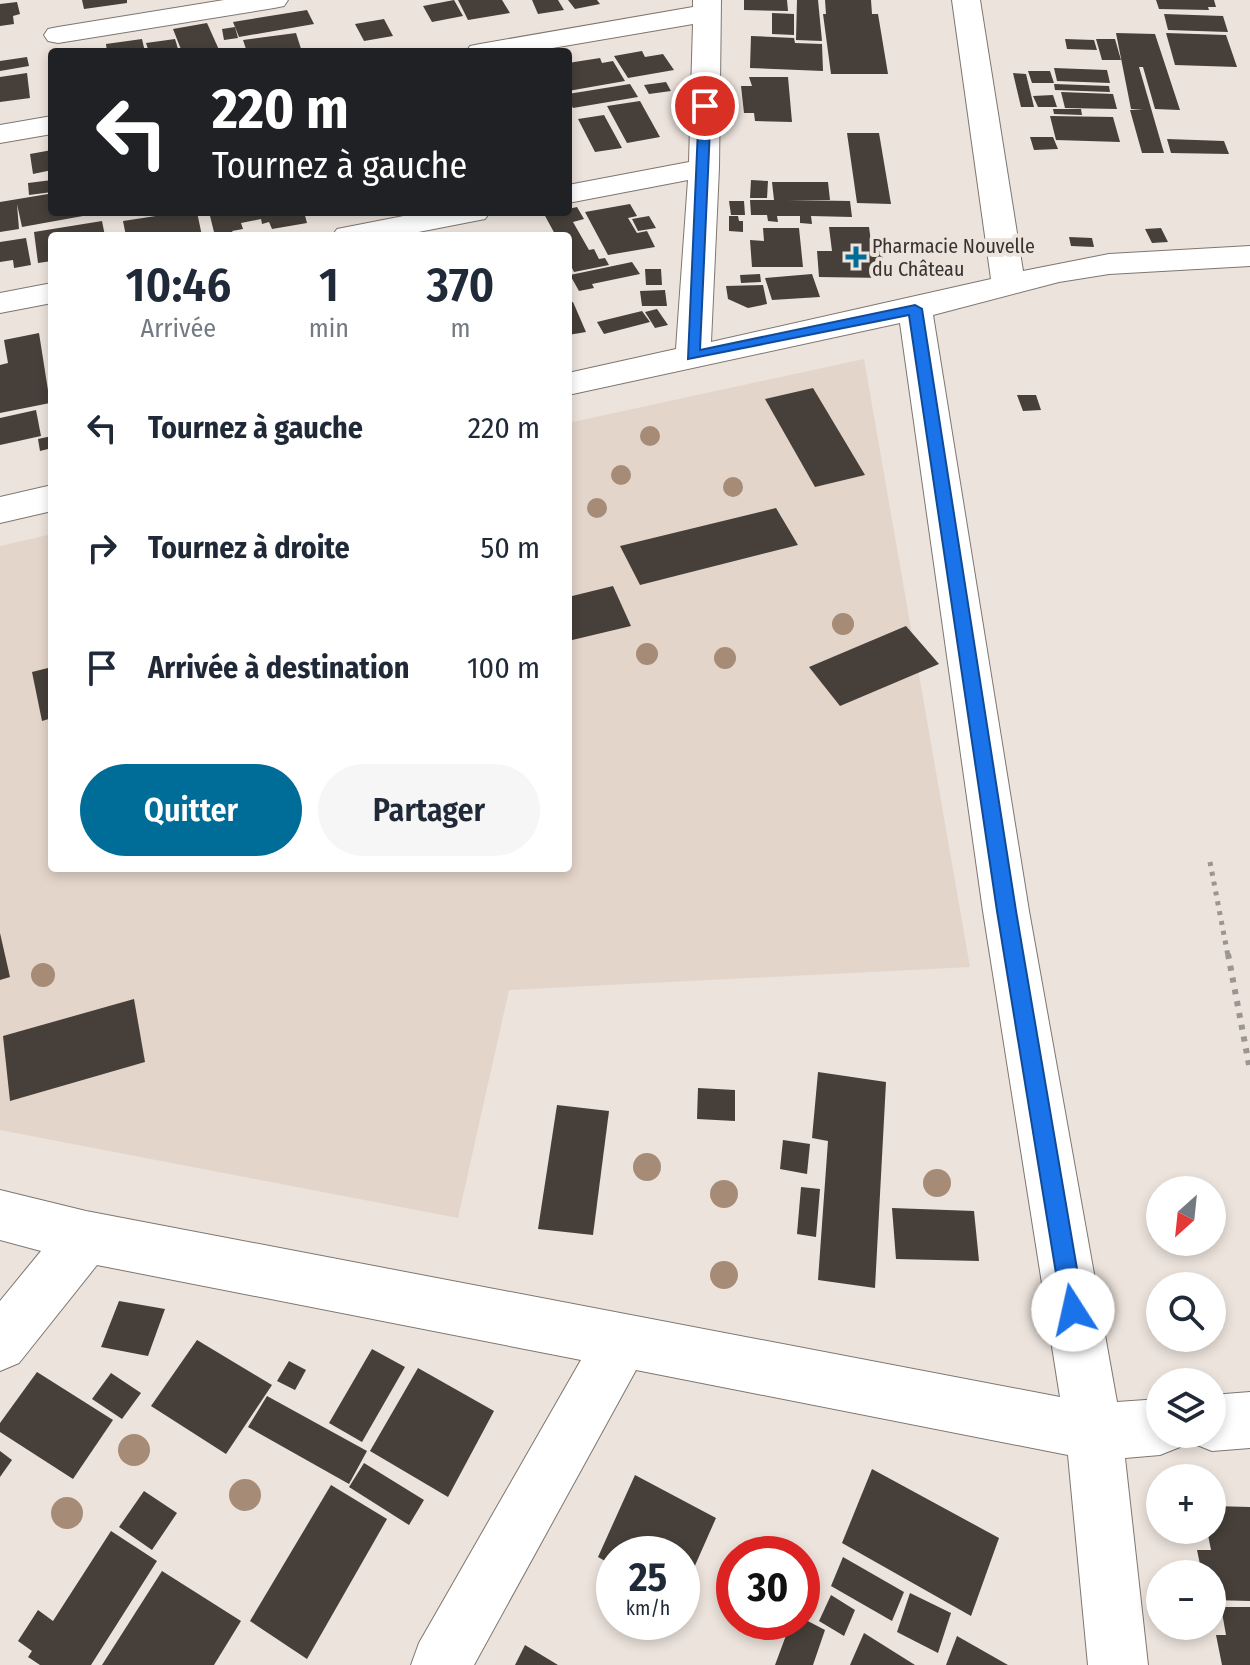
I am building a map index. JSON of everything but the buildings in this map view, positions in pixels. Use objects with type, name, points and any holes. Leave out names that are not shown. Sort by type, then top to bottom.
[{"type":"street","points":[[57,33],[274,0]]},
{"type":"street","points":[[966,0],[1008,283]]},
{"type":"street","points":[[500,48],[707,7],[704,168],[693,356]]},
{"type":"street","points":[[0,134],[48,126]]},
{"type":"street","points":[[572,193],[704,168]]},
{"type":"street","points":[[369,232],[453,216]]},
{"type":"street","points":[[572,383],[915,309],[1008,283],[1109,264],[1250,256]]},
{"type":"street","points":[[0,303],[48,294]]},
{"type":"street","points":[[915,309],[1006,911],[1094,1432],[1118,1665]]},
{"type":"street","points":[[0,510],[48,499]]},
{"type":"street","points":[[0,1215],[86,1237],[1094,1432],[1146,1428]]},
{"type":"street","points":[[0,1344],[86,1237]]},
{"type":"street","points":[[441,1665],[622,1341]]},
{"type":"street","points":[[1226,1422],[1250,1420]]},
{"type":"path","points":[[1210,862],[1250,1070]]},
{"type":"shaded area","points":[[864,359],[970,967],[509,990],[458,1218],[0,1130],[0,546],[48,535],[48,872],[572,872],[572,422]]},
{"type":"place","name":"Pharmacie Nouvelle du Château","points":[[856,257]]},
{"type":"route","points":[[705,106],[693,356],[915,309],[1006,911],[1073,1310]]}]
